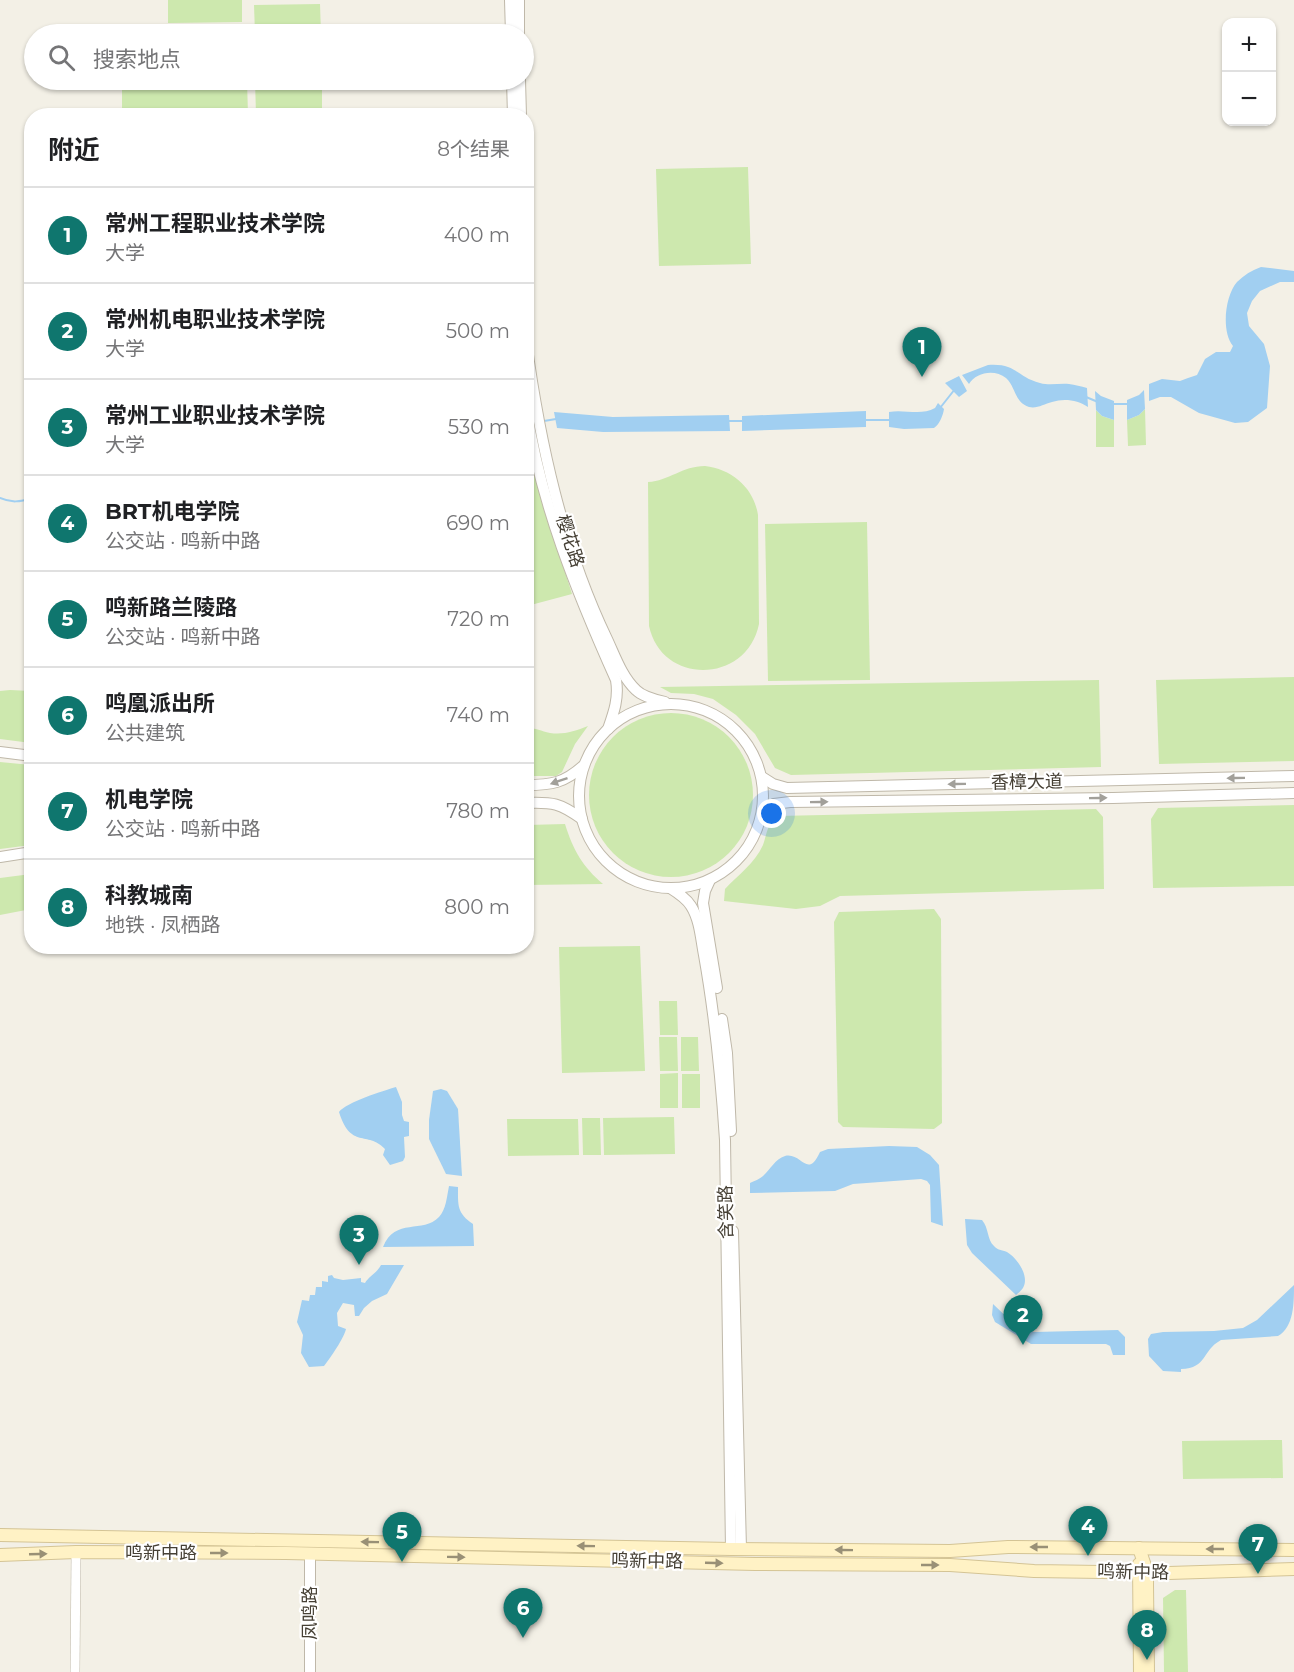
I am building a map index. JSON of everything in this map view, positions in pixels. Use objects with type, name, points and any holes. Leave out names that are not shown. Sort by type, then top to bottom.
[{"type":"main road","name":"鸣新中路","points":[[0,1535],[736,1549],[950,1551],[1008,1547],[1294,1550]]},
{"type":"main road","points":[[1140,1548],[1148,1672]]},
{"type":"main road","name":"鸣新中路","points":[[0,1555],[76,1552],[310,1554],[755,1564],[950,1565],[1034,1571],[1169,1574],[1294,1569]]},
{"type":"main road","points":[[1140,1672],[1143,1572]]},
{"type":"street","points":[[510,0],[511,24]]},
{"type":"street","points":[[519,0],[519,24]]},
{"type":"street","points":[[512,90],[513,108]]},
{"type":"street","points":[[520,90],[521,108]]},
{"type":"street","name":"樱花路","points":[[534,426],[580,575],[599,623],[626,680],[638,692],[675,705]]},
{"type":"street","name":"樱花路","points":[[536,433],[553,518],[569,568],[616,680],[618,692],[616,705],[606,732]]},
{"type":"street","points":[[675,705],[698,708],[711,713],[742,737],[754,756],[762,777],[763,812],[756,833],[741,857],[729,868],[710,880],[689,887],[662,888],[638,882],[610,865],[598,852],[585,830],[579,792],[586,764],[599,739],[606,732],[632,713],[649,707],[675,705]]},
{"type":"street","points":[[0,752],[24,755]]},
{"type":"street","points":[[534,785],[550,784],[570,777],[586,764]]},
{"type":"street","name":"香樟大道","points":[[762,777],[773,784],[787,788],[1294,776]]},
{"type":"street","name":"香樟大道","points":[[763,812],[774,804],[790,802],[1294,793]]},
{"type":"street","points":[[534,803],[549,802],[566,807],[582,819]]},
{"type":"street","points":[[0,857],[24,853]]},
{"type":"street","name":"含笑路","points":[[710,880],[703,903],[727,1053],[731,1113],[736,1549]]},
{"type":"street","name":"含笑路","points":[[670,888],[692,906],[698,922],[713,1006],[721,1076],[725,1140],[736,1549]]},
{"type":"street","points":[[75,1672],[76,1552]]},
{"type":"street","name":"凤鸣路","points":[[310,1554],[310,1672]]},
{"type":"green space","points":[[168,0],[242,0],[242,22],[168,23]]},
{"type":"green space","points":[[320,4],[321,24],[255,24],[254,5]]},
{"type":"green space","points":[[122,90],[247,90],[248,108],[122,108]]},
{"type":"green space","points":[[255,90],[322,90],[322,108],[256,108]]},
{"type":"green space","points":[[748,167],[751,264],[659,266],[656,169]]},
{"type":"green space","points":[[1145,409],[1146,445],[1128,446],[1127,420],[1139,415]]},
{"type":"green space","points":[[1096,410],[1102,416],[1114,420],[1114,447],[1096,447]]},
{"type":"green space","points":[[705,466],[733,476],[747,488],[756,505],[759,624],[751,644],[739,658],[722,667],[704,670],[686,668],[670,659],[657,646],[649,626],[648,482],[663,479],[689,468]]},
{"type":"green space","points":[[534,473],[572,594],[534,604]]},
{"type":"green space","points":[[867,522],[870,680],[768,681],[765,524]]},
{"type":"green space","points":[[1294,677],[1294,761],[1159,764],[1156,680]]},
{"type":"green space","points":[[1099,680],[1101,767],[791,775],[775,768],[755,734],[736,715],[713,699],[694,694],[671,693],[660,687]]},
{"type":"green space","points":[[0,691],[24,691],[24,742],[0,739]]},
{"type":"green space","points":[[671,713],[687,714],[703,719],[729,737],[747,763],[752,779],[752,811],[747,827],[729,853],[703,871],[687,876],[671,877],[655,876],[639,871],[613,853],[595,827],[590,811],[589,795],[590,779],[595,763],[613,737],[639,719],[655,714]]},
{"type":"green space","points":[[588,726],[575,744],[562,772],[556,776],[534,776],[534,729],[550,733],[574,731]]},
{"type":"green space","points":[[0,762],[24,764],[24,846],[0,849]]},
{"type":"green space","points":[[1294,805],[1294,886],[1153,888],[1151,819],[1158,808]]},
{"type":"green space","points":[[1096,809],[1103,817],[1104,889],[840,896],[820,906],[796,909],[724,901],[725,889],[756,858],[769,825],[778,816]]},
{"type":"green space","points":[[565,824],[580,857],[603,884],[534,885],[534,825]]},
{"type":"green space","points":[[24,875],[24,910],[0,915],[0,878]]},
{"type":"green space","points":[[934,909],[941,919],[942,1123],[934,1129],[843,1127],[838,1122],[834,922],[839,912]]},
{"type":"green space","points":[[640,946],[645,1071],[562,1073],[559,947]]},
{"type":"green space","points":[[659,1001],[677,1001],[678,1035],[660,1035]]},
{"type":"green space","points":[[659,1037],[677,1037],[678,1071],[660,1071]]},
{"type":"green space","points":[[681,1037],[698,1037],[699,1071],[681,1071]]},
{"type":"green space","points":[[678,1073],[678,1108],[660,1108],[660,1074]]},
{"type":"green space","points":[[682,1074],[700,1074],[700,1108],[682,1108]]},
{"type":"green space","points":[[674,1117],[675,1154],[604,1155],[603,1118]]},
{"type":"green space","points":[[582,1118],[600,1118],[601,1155],[583,1155]]},
{"type":"green space","points":[[507,1119],[578,1119],[579,1155],[508,1156]]},
{"type":"green space","points":[[1282,1440],[1283,1478],[1183,1479],[1182,1441]]},
{"type":"green space","points":[[1175,1590],[1186,1590],[1188,1672],[1164,1672],[1163,1598]]},
{"type":"water","points":[[1261,267],[1294,271],[1294,282],[1280,282],[1260,291],[1252,301],[1247,313],[1249,326],[1264,344],[1270,366],[1267,408],[1248,422],[1235,423],[1199,413],[1171,397],[1160,397],[1149,401],[1149,384],[1162,379],[1180,381],[1197,375],[1205,359],[1216,352],[1230,352],[1233,346],[1227,332],[1227,304],[1237,282],[1251,271]]},
{"type":"water","points":[[988,365],[1011,368],[1044,384],[1069,384],[1087,388],[1088,407],[1066,400],[1029,407],[1020,402],[1009,382],[1002,375],[981,374],[969,384],[962,375]]},
{"type":"water","points":[[959,376],[967,391],[959,397],[945,383]]},
{"type":"water","points":[[1144,390],[1145,409],[1139,415],[1127,420],[1127,400]]},
{"type":"water","points":[[1095,391],[1114,401],[1114,420],[1102,416],[1096,410]]},
{"type":"water","points":[[938,403],[944,409],[940,422],[934,428],[889,427],[889,412],[924,412],[935,408]]},
{"type":"water","points":[[866,411],[866,427],[742,431],[742,416]]},
{"type":"water","points":[[554,412],[613,417],[729,415],[730,431],[603,432],[557,428]]},
{"type":"water","points":[[396,1087],[402,1102],[404,1121],[409,1122],[409,1136],[404,1137],[405,1157],[403,1161],[390,1165],[383,1155],[385,1149],[349,1131],[339,1112],[357,1101]]},
{"type":"water","points":[[441,1089],[447,1091],[458,1109],[462,1176],[446,1174],[429,1139],[433,1091]]},
{"type":"water","points":[[917,1147],[930,1155],[939,1165],[943,1226],[931,1222],[930,1185],[921,1179],[853,1184],[835,1191],[750,1193],[750,1183],[762,1177],[781,1157],[791,1156],[808,1165],[820,1152],[828,1149]]},
{"type":"water","points":[[449,1186],[458,1187],[461,1212],[473,1224],[474,1246],[383,1247],[395,1232],[425,1225],[439,1217],[445,1207]]},
{"type":"water","points":[[965,1219],[982,1220],[992,1243],[1011,1255],[1018,1263],[1024,1273],[1025,1283],[1016,1295],[972,1253],[967,1245]]},
{"type":"water","points":[[381,1265],[404,1265],[387,1294],[372,1301],[359,1316],[355,1316],[354,1305],[343,1303],[337,1313],[338,1326],[346,1329],[343,1337],[324,1366],[309,1367],[301,1353],[303,1335],[297,1322],[302,1300],[309,1301],[310,1295],[315,1295],[316,1287],[322,1287],[322,1281],[328,1282],[328,1276],[332,1275],[334,1278],[343,1280],[361,1278],[361,1282],[365,1283]]},
{"type":"water","points":[[1294,1285],[1290,1321],[1278,1336],[1221,1340],[1196,1366],[1181,1369],[1181,1372],[1163,1371],[1149,1356],[1148,1339],[1151,1334],[1243,1328],[1257,1320]]},
{"type":"water","points":[[993,1304],[1014,1324],[1034,1332],[1118,1330],[1125,1337],[1125,1355],[1113,1355],[1110,1346],[1106,1344],[1031,1344],[995,1322],[992,1315]]},
{"type":"waterway","points":[[940,408],[955,389]]},
{"type":"waterway","points":[[1086,397],[1098,402]]},
{"type":"waterway","points":[[1112,404],[1127,404]]},
{"type":"waterway","points":[[544,421],[556,419]]},
{"type":"waterway","points":[[865,420],[892,420]]},
{"type":"waterway","points":[[727,421],[745,421]]},
{"type":"waterway","points":[[0,498],[8,501],[24,500]]},
{"type":"place","name":"常州工程职业技术学院","points":[[922,377]]},
{"type":"place","name":"常州工业职业技术学院","points":[[359,1265]]},
{"type":"place","name":"常州机电职业技术学院","points":[[1023,1345]]},
{"type":"place","name":"BRT机电学院","points":[[1088,1556]]},
{"type":"place","name":"鸣新路兰陵路","points":[[402,1562]]},
{"type":"place","name":"机电学院","points":[[1258,1574]]},
{"type":"place","name":"鸣凰派出所","points":[[523,1638]]},
{"type":"place","name":"科教城南","points":[[1147,1660]]}]
